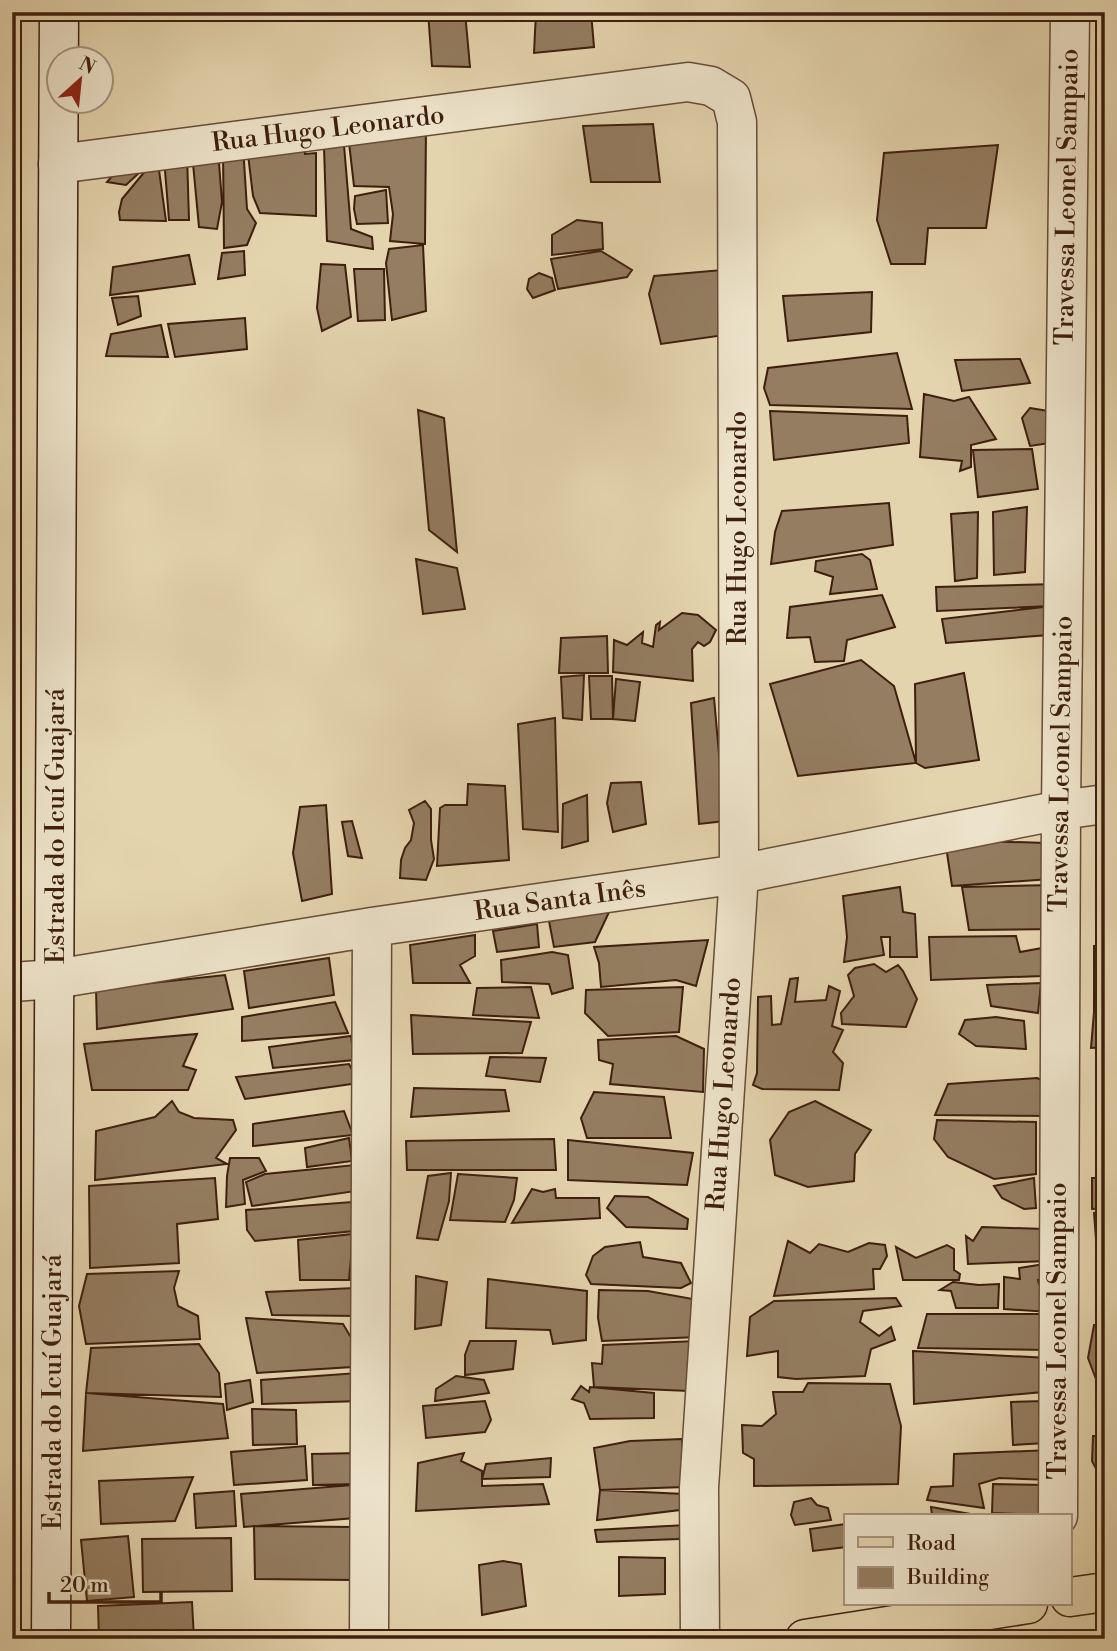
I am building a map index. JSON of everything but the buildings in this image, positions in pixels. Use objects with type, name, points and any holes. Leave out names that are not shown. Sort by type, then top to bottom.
[{"type":"main road","points":[[1072,1597],[1105,1592]]},
{"type":"main road","points":[[826,1637],[1016,1606]]},
{"type":"street","name":"Estrada do Icuí Guajará","points":[[51,1639],[59,12]]},
{"type":"street","name":"Travessa Leonel Sampaio","points":[[1058,1514],[1060,810],[1070,12]]},
{"type":"street","name":"Rua Hugo Leonardo","points":[[58,164],[688,82],[711,86],[731,98],[737,122],[739,874],[699,1488],[700,1639]]},
{"type":"street","name":"Rua Santa Inês","points":[[12,982],[55,979],[372,927],[739,874],[1060,810],[1105,804]]},
{"type":"street","points":[[369,1639],[372,927]]}]
